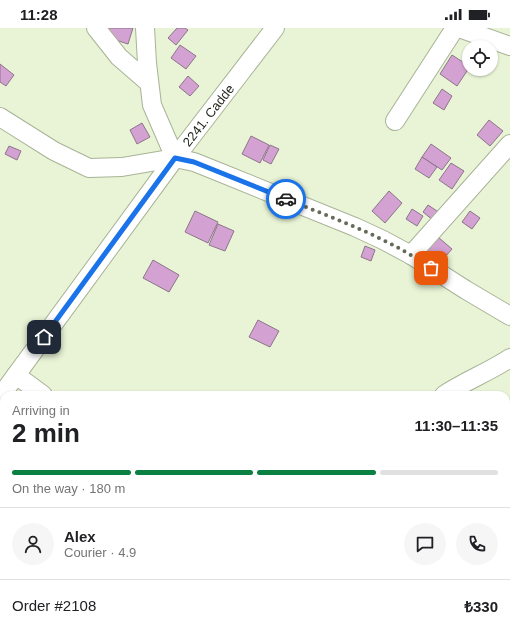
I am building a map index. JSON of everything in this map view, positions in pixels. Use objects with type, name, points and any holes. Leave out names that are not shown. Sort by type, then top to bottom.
[{"type":"street","points":[[96,28],[119,57],[149,83]]},
{"type":"street","points":[[145,28],[152,106],[175,158]]},
{"type":"street","name":"2241. Cadde","points":[[4,391],[175,158],[275,28]]},
{"type":"street","points":[[395,121],[455,28]]},
{"type":"street","points":[[459,28],[510,46]]},
{"type":"street","points":[[0,117],[54,151],[89,168],[122,167],[175,158],[194,162],[355,227],[383,240],[411,255],[472,294],[510,316]]},
{"type":"street","points":[[411,255],[510,144]]},
{"type":"street","points":[[450,391],[510,358]]},
{"type":"street","points":[[16,375],[38,391]]},
{"type":"building","points":[[103,28],[133,28],[128,44],[100,35]]},
{"type":"building","points":[[177,28],[185,28],[188,30],[176,45],[168,38]]},
{"type":"building","points":[[180,45],[196,56],[186,69],[171,58]]},
{"type":"building","points":[[452,55],[462,61],[462,76],[464,76],[457,86],[440,74]]},
{"type":"building","points":[[0,64],[14,75],[6,86],[0,82]]},
{"type":"building","points":[[188,76],[199,86],[190,96],[179,87]]},
{"type":"building","points":[[442,89],[452,96],[444,110],[433,103]]},
{"type":"building","points":[[489,120],[503,131],[490,146],[477,135]]},
{"type":"building","points":[[142,123],[150,137],[137,144],[130,130]]},
{"type":"building","points":[[251,136],[269,145],[260,163],[242,154]]},
{"type":"building","points":[[431,144],[451,158],[442,170],[422,157]]},
{"type":"building","points":[[270,145],[279,149],[271,164],[263,160]]},
{"type":"building","points":[[9,146],[21,151],[17,160],[5,154]]},
{"type":"building","points":[[422,157],[437,167],[429,178],[415,169]]},
{"type":"building","points":[[451,163],[464,171],[452,189],[439,180]]},
{"type":"building","points":[[389,191],[402,203],[385,223],[372,211]]},
{"type":"building","points":[[428,205],[440,213],[434,221],[423,212]]},
{"type":"building","points":[[412,209],[423,216],[417,226],[406,219]]},
{"type":"building","points":[[195,211],[218,222],[208,243],[185,232]]},
{"type":"building","points":[[470,211],[480,218],[472,229],[462,222]]},
{"type":"building","points":[[218,224],[234,231],[225,251],[209,245]]},
{"type":"building","points":[[438,237],[452,249],[439,264],[425,252]]},
{"type":"building","points":[[365,246],[375,250],[371,261],[361,257]]},
{"type":"building","points":[[153,260],[179,275],[169,292],[143,278]]},
{"type":"building","points":[[258,320],[279,331],[270,347],[249,337]]},
{"type":"way so far","points":[[286,199],[383,240],[431,268]]},
{"type":"route","points":[[44,337],[175,158],[194,162],[286,199]]}]
